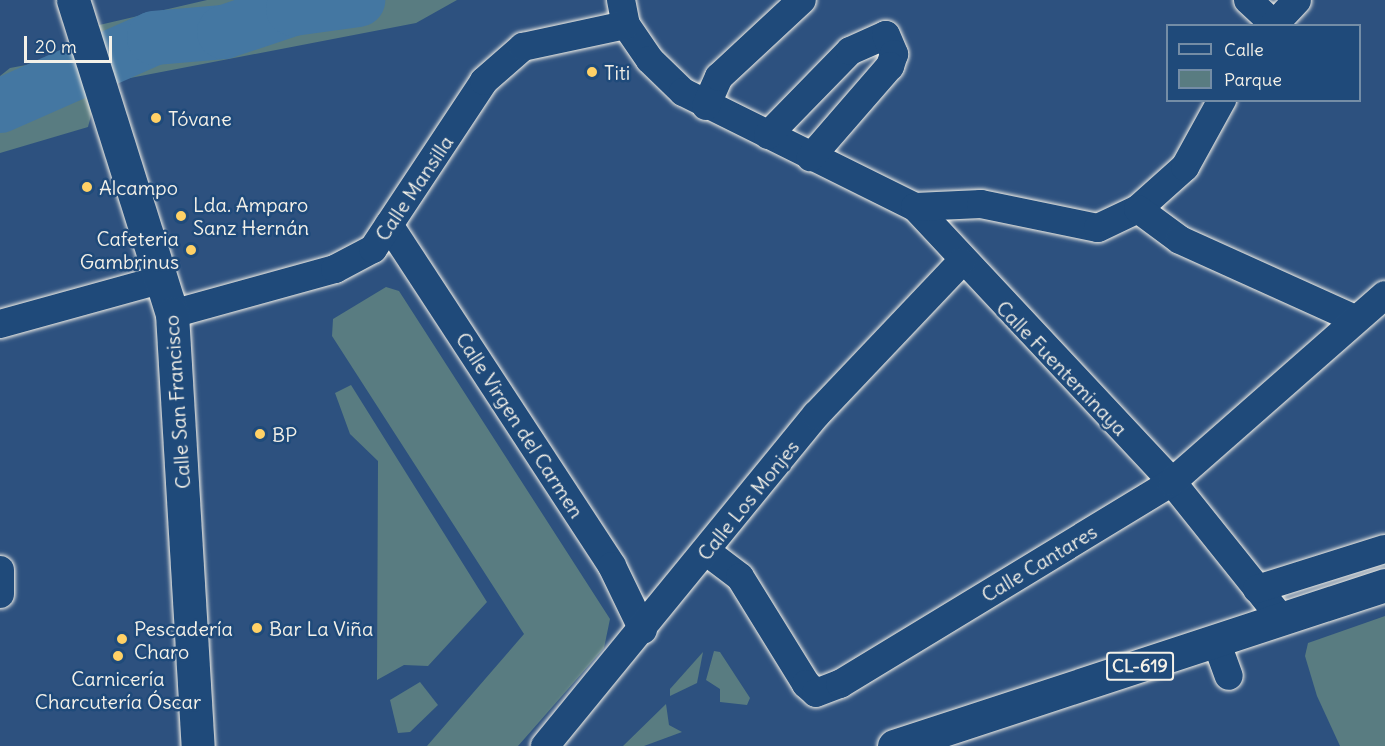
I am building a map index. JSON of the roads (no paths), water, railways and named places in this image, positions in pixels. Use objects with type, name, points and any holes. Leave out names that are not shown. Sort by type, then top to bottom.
[{"type":"street","name":"Calle San Francisco","points":[[72,0],[164,279],[172,314],[198,746]]},
{"type":"street","points":[[706,106],[719,77],[802,0]]},
{"type":"street","points":[[1248,0],[1272,24]]},
{"type":"street","points":[[1274,24],[1296,0]]},
{"type":"street","name":"Calle Fuenteminaya","points":[[623,12],[650,60],[683,92],[706,106],[915,207],[961,262],[1172,482],[1281,618]]},
{"type":"street","name":"Calle Mansilla","points":[[172,314],[335,269],[373,249],[484,81],[523,47],[623,12]]},
{"type":"street","points":[[768,135],[850,51],[886,35],[894,54],[890,66],[812,157]]},
{"type":"street","points":[[915,207],[981,204],[1085,229],[1138,209],[1185,167],[1221,102]]},
{"type":"street","points":[[1138,209],[1180,240],[1353,318]]},
{"type":"street","name":"Calle Virgen del Carmen","points":[[389,225],[612,566],[643,630]]},
{"type":"street","name":"Calle Los Monjes","points":[[545,746],[707,552],[816,415],[961,262]]},
{"type":"street","points":[[0,324],[164,279]]},
{"type":"street","name":"Calle Cantares","points":[[707,552],[740,578],[816,693],[840,684],[1172,482],[1353,318],[1385,294]]},
{"type":"street","points":[[1257,589],[1385,549]]},
{"type":"street","points":[[0,570],[0,594]]},
{"type":"street","name":"CL-619","points":[[896,746],[1385,585]]},
{"type":"street","points":[[1216,641],[1228,676]]},
{"type":"waterway","points":[[0,106],[154,38],[224,32],[293,9],[358,0]]},
{"type":"place","name":"Titi","points":[[592,72]]},
{"type":"place","name":"Tóvane","points":[[156,118]]},
{"type":"place","name":"Alcampo","points":[[87,187]]},
{"type":"place","name":"Lda. Amparo Sanz Hernán","points":[[181,216]]},
{"type":"place","name":"Cafeteria Gambrinus","points":[[191,250]]},
{"type":"place","name":"BP","points":[[260,434]]},
{"type":"place","name":"Bar La Viña","points":[[257,628]]},
{"type":"place","name":"Pescadería Charo","points":[[122,639]]},
{"type":"place","name":"Carnicería Charcutería Óscar","points":[[118,656]]}]
